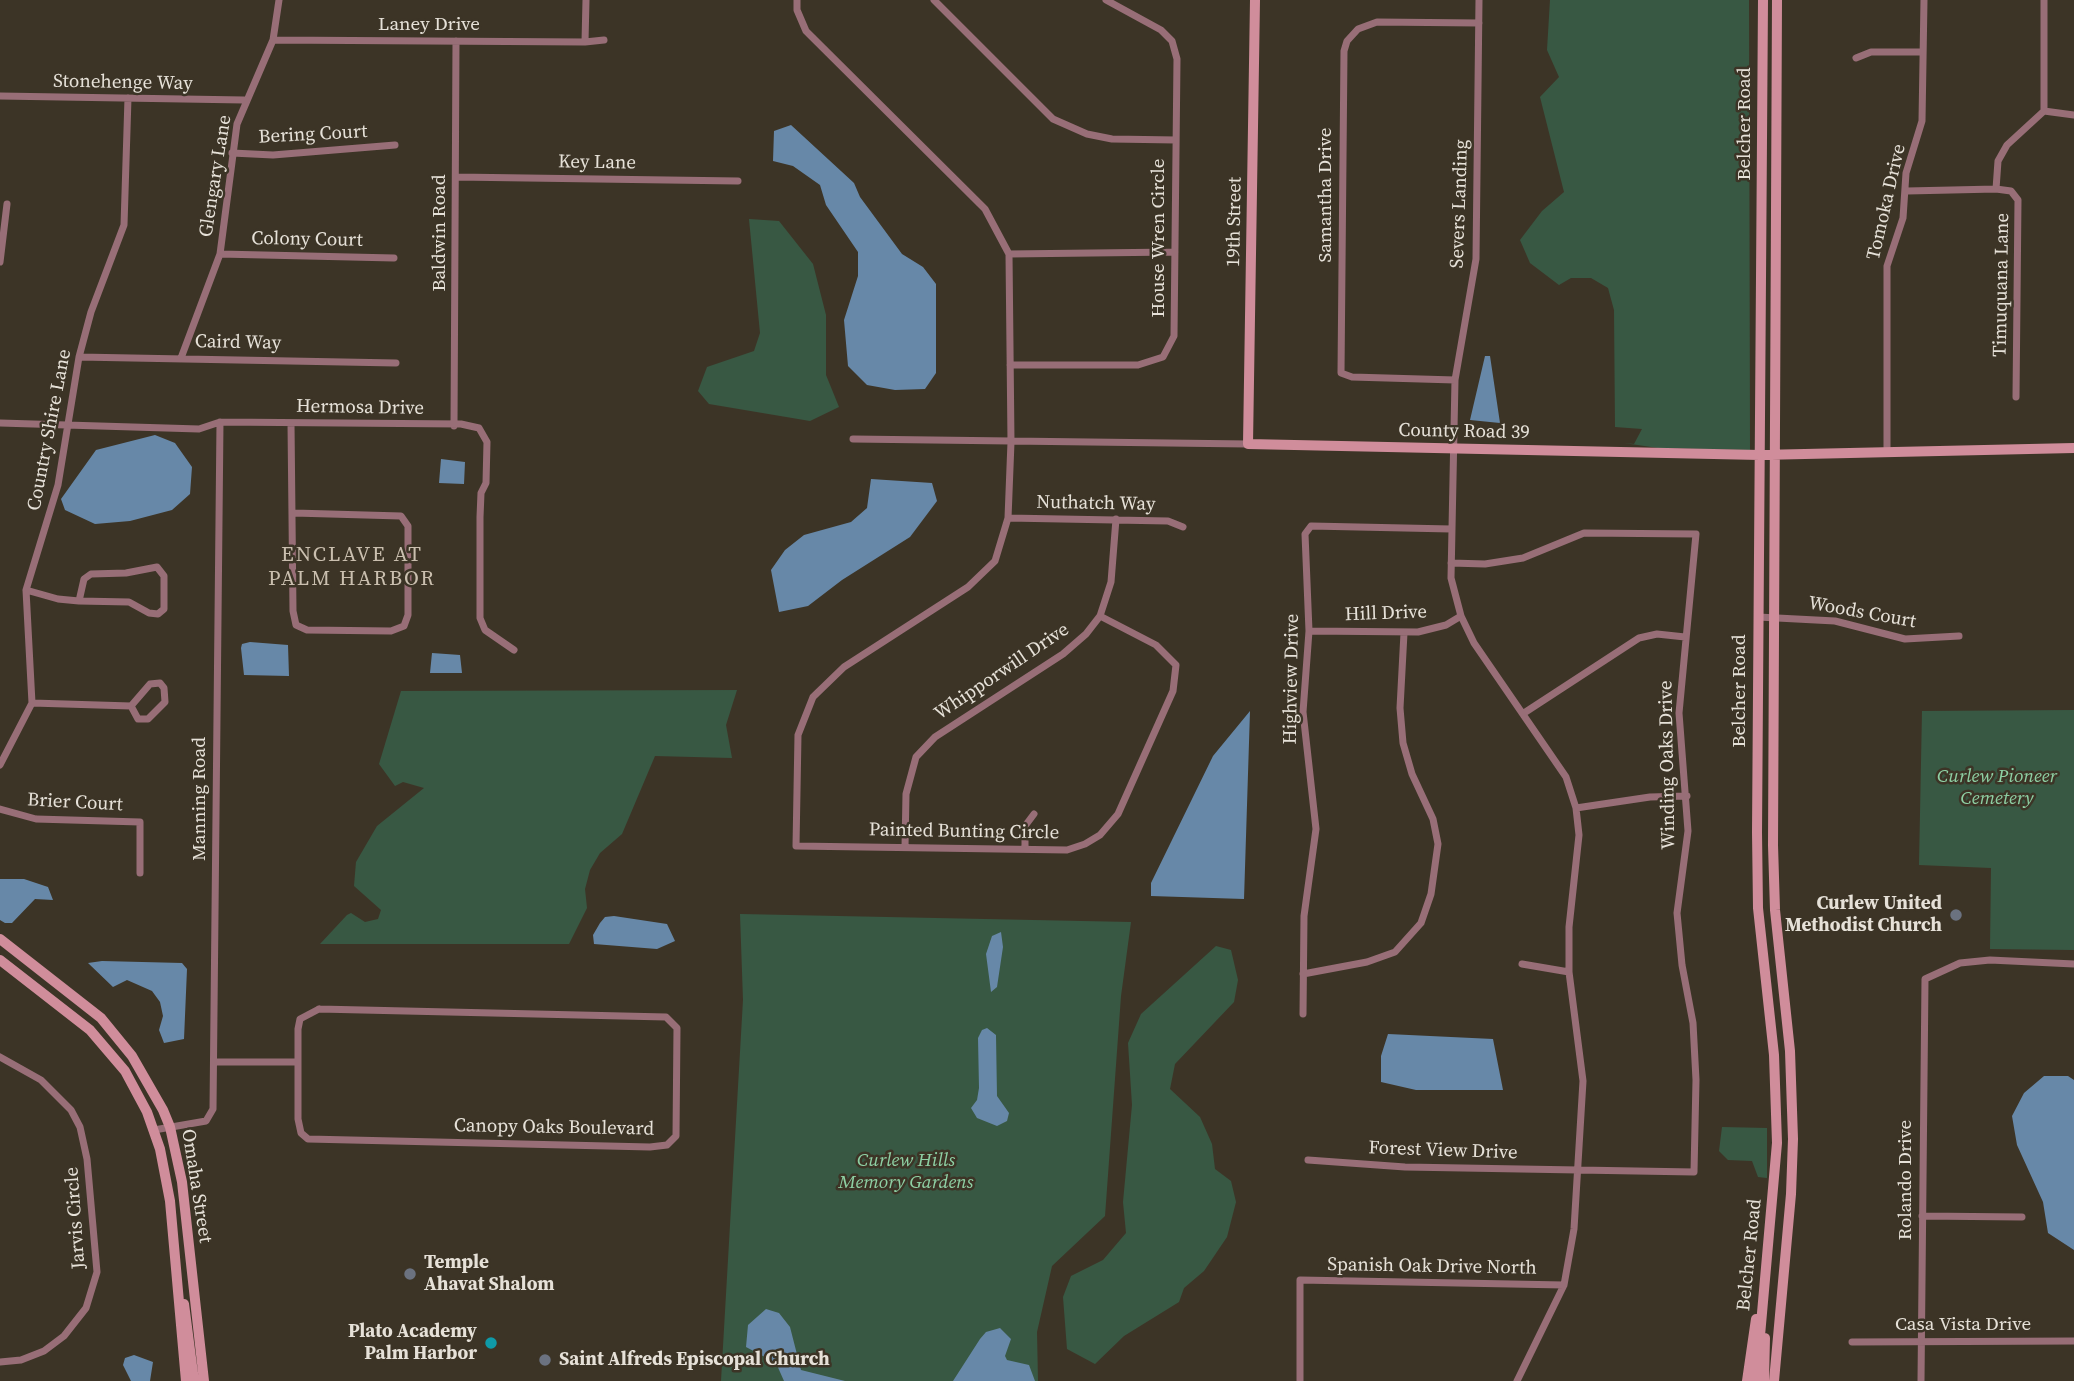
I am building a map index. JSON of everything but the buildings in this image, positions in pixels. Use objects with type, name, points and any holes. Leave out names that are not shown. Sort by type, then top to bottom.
[{"type":"main road","name":"19th Street","points":[[1248,444],[1255,0]]},
{"type":"main road","name":"Belcher Road","points":[[1756,1381],[1775,1191],[1777,1095],[1758,908],[1763,0]]},
{"type":"main road","name":"Belcher Road","points":[[1774,1381],[1793,1139],[1790,1051],[1774,910],[1777,0]]},
{"type":"main road","name":"County Road 39","points":[[1248,444],[1760,455],[2074,448]]},
{"type":"main road","name":"Omaha Street","points":[[0,940],[76,997],[121,1039],[152,1088],[170,1127],[182,1182],[204,1381]]},
{"type":"main road","name":"Omaha Street","points":[[0,960],[69,1012],[110,1052],[138,1092],[154,1130],[165,1171],[186,1381]]},
{"type":"main road","points":[[175,1255],[194,1381]]},
{"type":"main road","points":[[1747,1381],[1753,1328],[1764,1289]]},
{"type":"main road","points":[[1764,1289],[1764,1381]]},
{"type":"street","name":"Glengary Lane","points":[[181,358],[220,254],[232,153],[244,100],[273,40],[279,0]]},
{"type":"street","points":[[585,43],[586,0]]},
{"type":"street","points":[[797,0],[797,10],[806,32],[985,209],[1009,254],[1011,442],[1007,518]]},
{"type":"street","points":[[934,0],[1053,119],[1087,134],[1112,139],[1175,140]]},
{"type":"street","name":"House Wren Circle","points":[[1010,365],[1138,365],[1163,357],[1174,336],[1177,59],[1174,46],[1161,30],[1106,0]]},
{"type":"street","name":"Severs Landing","points":[[1479,0],[1476,259],[1455,380],[1451,563],[1461,616],[1475,643],[1566,777],[1577,808],[1579,835],[1570,907],[1569,972],[1582,1064],[1574,1229],[1564,1284],[1517,1381]]},
{"type":"street","name":"Tomoka Drive","points":[[1886,453],[1887,266],[1903,218],[1907,191],[1906,173],[1922,121],[1924,0]]},
{"type":"street","points":[[2044,0],[2044,111],[2074,114]]},
{"type":"street","name":"Samantha Drive","points":[[1455,380],[1352,377],[1340,373],[1343,61],[1347,41],[1358,29],[1377,22],[1479,23]]},
{"type":"street","name":"Laney Drive","points":[[273,40],[585,43],[604,40]]},
{"type":"street","name":"Baldwin Road","points":[[454,426],[456,41]]},
{"type":"street","points":[[1856,58],[1871,52],[1923,52]]},
{"type":"street","name":"Stonehenge Way","points":[[0,96],[244,100]]},
{"type":"street","name":"Country Shire Lane","points":[[32,703],[26,590],[51,517],[79,357],[91,312],[124,225],[128,98]]},
{"type":"street","name":"Timuquana Lane","points":[[1996,188],[1998,161],[2007,145],[2044,111]]},
{"type":"street","name":"Bering Court","points":[[232,153],[273,155],[395,145]]},
{"type":"street","name":"Key Lane","points":[[456,177],[738,181]]},
{"type":"street","name":"Timuquana Lane","points":[[1907,191],[1996,188],[2011,191],[2018,200],[2016,397]]},
{"type":"street","points":[[0,262],[7,204]]},
{"type":"street","points":[[1009,254],[1175,252]]},
{"type":"street","name":"Colony Court","points":[[220,254],[394,258]]},
{"type":"street","name":"Caird Way","points":[[79,357],[396,363]]},
{"type":"street","name":"Hermosa Drive","points":[[0,423],[199,429],[220,422],[479,428],[484,432],[487,442],[480,517],[480,618],[485,630],[514,650]]},
{"type":"street","name":"Manning Road","points":[[154,1130],[206,1121],[213,1109],[220,422]]},
{"type":"street","points":[[291,423],[293,611],[296,625],[307,631],[391,631],[404,626],[408,615],[408,526],[401,516],[294,513]]},
{"type":"street","name":"County Road 39","points":[[853,439],[1248,444]]},
{"type":"street","name":"Nuthatch Way","points":[[1007,518],[1168,521],[1183,527]]},
{"type":"street","name":"Painted Bunting Circle","points":[[1007,518],[995,561],[982,576],[844,667],[813,697],[799,735],[796,846],[1067,850],[1085,844],[1107,829],[1118,814],[1173,691],[1176,665],[1156,645],[1100,616]]},
{"type":"street","name":"Whipporwill Drive","points":[[905,847],[907,780],[916,757],[924,747],[978,708],[1063,654],[1100,616],[1114,567],[1116,520]]},
{"type":"street","name":"Highview Drive","points":[[1303,1014],[1304,916],[1316,829],[1303,712],[1309,631],[1306,534],[1311,526],[1451,529]]},
{"type":"street","name":"Winding Oaks Drive","points":[[1451,563],[1485,564],[1523,558],[1584,533],[1696,534],[1679,713],[1688,831],[1677,924],[1693,1023],[1696,1080],[1694,1172],[1578,1171]]},
{"type":"street","points":[[26,590],[79,601],[129,602],[149,613],[158,614],[164,609],[164,576],[157,567],[126,573],[91,573],[84,579],[79,601]]},
{"type":"street","name":"Hill Drive","points":[[1309,631],[1404,633],[1434,630],[1461,616]]},
{"type":"street","name":"Woods Court","points":[[1758,617],[1835,621],[1905,639],[1959,636]]},
{"type":"street","points":[[1303,974],[1367,962],[1395,952],[1421,923],[1431,894],[1438,844],[1433,819],[1406,756],[1399,708],[1404,633]]},
{"type":"street","points":[[1524,713],[1639,638],[1657,634],[1685,637]]},
{"type":"street","points":[[160,683],[164,688],[165,702],[148,719],[138,719],[131,706],[136,696],[150,684],[160,683]]},
{"type":"street","points":[[0,765],[32,703],[131,706]]},
{"type":"street","points":[[1577,808],[1650,797],[1687,796]]},
{"type":"street","name":"Brier Court","points":[[0,809],[36,819],[140,822],[140,873]]},
{"type":"street","points":[[1025,849],[1025,826],[1034,814]]},
{"type":"street","name":"Rolando Drive","points":[[1922,1381],[1925,979],[1960,962],[1990,960],[2074,964]]},
{"type":"street","points":[[1522,964],[1569,972]]},
{"type":"street","name":"Canopy Oaks Boulevard","points":[[319,1009],[666,1017],[677,1028],[676,1136],[667,1145],[650,1147],[308,1139],[301,1133],[298,1119],[298,1062],[300,1019],[319,1009]]},
{"type":"street","name":"Jarvis Circle","points":[[0,1057],[41,1080],[71,1110],[80,1127],[87,1159],[97,1272],[86,1308],[64,1336],[44,1351],[21,1360],[0,1363]]},
{"type":"street","points":[[215,1062],[298,1062]]},
{"type":"street","name":"Forest View Drive","points":[[1308,1160],[1405,1167],[1578,1171]]},
{"type":"street","points":[[1922,1216],[2022,1217]]},
{"type":"street","name":"Spanish Oak Drive North","points":[[1300,1381],[1300,1280],[1564,1284]]},
{"type":"street","name":"Casa Vista Drive","points":[[1852,1342],[2074,1341]]},
{"type":"green space","points":[[1550,0],[1749,0],[1750,450],[1658,448],[1624,443],[1634,444],[1642,429],[1615,427],[1614,310],[1608,288],[1591,278],[1571,278],[1559,285],[1530,263],[1520,240],[1542,211],[1564,192],[1540,97],[1559,77],[1547,50]]},
{"type":"green space","points":[[749,219],[779,221],[813,264],[826,315],[826,375],[839,407],[810,421],[709,404],[698,391],[707,367],[754,351],[760,333]]},
{"type":"green space","points":[[737,690],[726,725],[732,758],[655,756],[622,834],[600,853],[590,870],[585,889],[587,908],[569,944],[320,944],[351,913],[365,922],[378,919],[381,910],[354,886],[356,862],[377,826],[424,788],[403,782],[395,786],[379,764],[401,691]]},
{"type":"green space","name":"Curlew Pioneer Cemetery","points":[[2074,710],[2074,950],[1990,949],[1991,868],[1919,865],[1922,711]]},
{"type":"green space","name":"Curlew Hills Memory Gardens","points":[[740,914],[1131,922],[1121,996],[1105,1216],[1052,1266],[1037,1332],[1038,1381],[721,1381],[743,1000]]},
{"type":"green space","points":[[1216,946],[1231,950],[1238,980],[1234,1002],[1175,1064],[1170,1089],[1200,1117],[1212,1144],[1215,1169],[1231,1181],[1236,1202],[1227,1237],[1204,1271],[1184,1288],[1179,1302],[1124,1336],[1095,1364],[1067,1349],[1063,1297],[1071,1276],[1103,1260],[1126,1233],[1123,1202],[1132,1105],[1128,1043],[1141,1014]]},
{"type":"green space","points":[[1722,1127],[1767,1128],[1767,1178],[1758,1177],[1752,1161],[1728,1160],[1719,1151]]},
{"type":"water","points":[[791,125],[854,183],[860,197],[902,254],[923,267],[936,284],[936,373],[925,389],[895,390],[867,385],[848,366],[844,320],[858,276],[858,252],[826,205],[820,185],[793,166],[773,161],[774,131]]},
{"type":"water","points":[[1485,356],[1490,356],[1500,423],[1470,420]]},
{"type":"water","points":[[155,435],[175,443],[192,467],[190,494],[172,510],[130,521],[95,524],[65,510],[61,499],[96,450]]},
{"type":"water","points":[[441,459],[465,462],[464,484],[439,483]]},
{"type":"water","points":[[871,479],[932,483],[937,501],[910,537],[842,580],[808,606],[779,612],[771,570],[785,550],[804,535],[851,522],[867,508]]},
{"type":"water","points":[[250,642],[288,645],[289,676],[244,675],[241,648],[242,644]]},
{"type":"water","points":[[432,653],[460,655],[462,673],[430,673]]},
{"type":"water","points":[[1250,711],[1244,899],[1151,896],[1151,883],[1213,756]]},
{"type":"water","points":[[0,879],[24,879],[48,887],[53,900],[35,899],[12,923],[5,923],[0,920]]},
{"type":"water","points":[[605,917],[667,924],[675,941],[657,949],[594,944],[593,935],[600,923]]},
{"type":"water","points":[[1001,932],[1003,947],[997,987],[991,992],[986,954],[992,936]]},
{"type":"water","points":[[88,963],[182,963],[187,969],[184,1039],[164,1043],[159,1030],[163,1016],[160,1002],[152,991],[127,980],[113,987]]},
{"type":"water","points":[[987,1028],[996,1035],[997,1096],[1009,1113],[1007,1121],[997,1126],[977,1118],[971,1108],[977,1100],[979,1088],[978,1038],[982,1030]]},
{"type":"water","points":[[1388,1034],[1493,1039],[1503,1090],[1416,1090],[1381,1082],[1381,1056]]},
{"type":"water","points":[[2044,1076],[2068,1076],[2074,1080],[2074,1250],[2048,1233],[2043,1202],[2017,1145],[2012,1116],[2024,1093]]},
{"type":"water","points":[[766,1309],[779,1313],[790,1327],[801,1370],[845,1381],[784,1381],[776,1363],[746,1347],[748,1325]]},
{"type":"water","points":[[1000,1328],[1011,1339],[1005,1356],[1007,1360],[1029,1365],[1035,1381],[953,1381],[986,1332]]},
{"type":"water","points":[[134,1355],[153,1362],[150,1381],[131,1381],[123,1365],[125,1358]]},
{"type":"place","name":"Curlew United Methodist Church","points":[[1956,915]]},
{"type":"place","name":"Temple Ahavat Shalom","points":[[410,1274]]},
{"type":"place","name":"Plato Academy Palm Harbor","points":[[491,1343]]},
{"type":"place","name":"Saint Alfreds Episcopal Church","points":[[545,1360]]},
{"type":"district","name":"ENCLAVE AT PALM HARBOR","points":[[352,568]]}]
